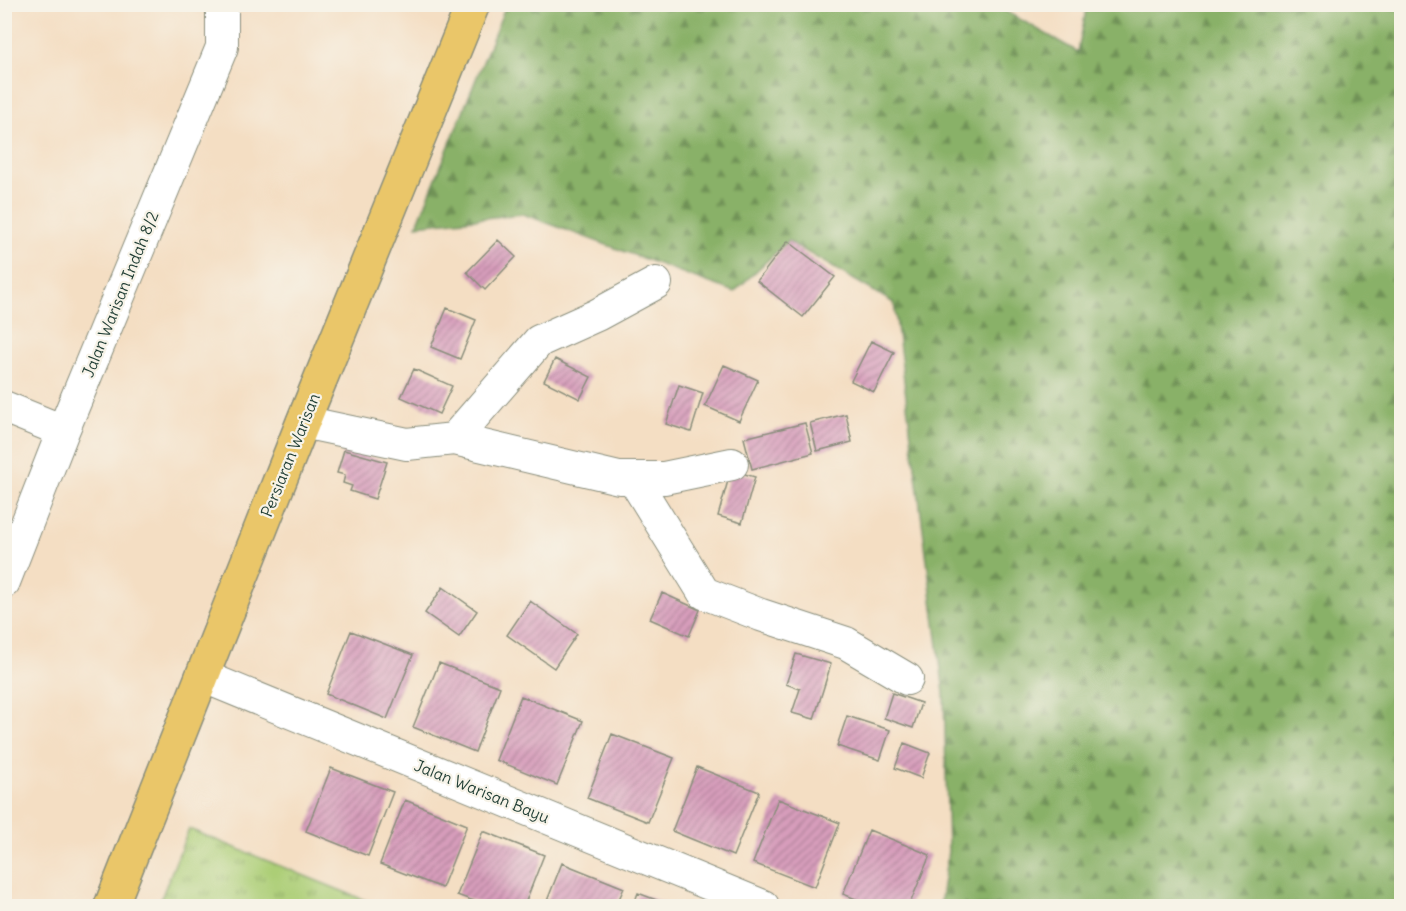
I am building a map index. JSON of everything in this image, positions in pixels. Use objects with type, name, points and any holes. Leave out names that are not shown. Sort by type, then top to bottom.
[{"type":"main road","name":"Persiaran Warisan","points":[[111,906],[303,422],[473,4]]},
{"type":"street","name":"Jalan Warisan Indah 8/2","points":[[4,582],[63,431],[222,47],[222,4]]},
{"type":"street","points":[[453,439],[539,341],[597,315],[656,283]]},
{"type":"street","points":[[4,407],[63,431]]},
{"type":"street","points":[[303,422],[407,444],[453,439],[619,478],[664,478],[732,464]]},
{"type":"street","points":[[633,478],[704,593],[761,615],[846,643],[907,679]]},
{"type":"street","name":"Jalan Warisan Bayu","points":[[202,676],[762,906]]},
{"type":"green space","points":[[506,5],[995,5],[1078,52],[1087,5],[1401,5],[1401,906],[940,906],[948,851],[944,693],[894,303],[788,241],[734,292],[523,214],[417,225]]},
{"type":"green space","points":[[189,829],[379,906],[158,906]]},
{"type":"building","points":[[498,240],[516,257],[485,290],[467,272]]},
{"type":"building","points":[[788,241],[835,277],[803,317],[757,281]]},
{"type":"building","points":[[447,308],[476,320],[460,359],[431,347]]},
{"type":"building","points":[[871,341],[894,352],[874,392],[851,381]]},
{"type":"building","points":[[555,359],[591,377],[580,399],[544,381]]},
{"type":"building","points":[[724,365],[758,380],[739,421],[705,406]]},
{"type":"building","points":[[414,369],[452,386],[439,414],[401,397]]},
{"type":"building","points":[[679,385],[703,393],[691,432],[666,424]]},
{"type":"building","points":[[846,414],[852,442],[817,451],[810,423]]},
{"type":"building","points":[[805,423],[813,453],[752,469],[744,438]]},
{"type":"building","points":[[344,450],[387,462],[375,499],[350,491],[352,486],[343,483],[345,475],[337,473]]},
{"type":"building","points":[[731,470],[755,477],[742,523],[718,516]]},
{"type":"building","points":[[443,587],[477,611],[459,637],[425,613]]},
{"type":"building","points":[[662,593],[700,610],[689,636],[650,619]]},
{"type":"building","points":[[530,601],[577,634],[554,668],[507,635]]},
{"type":"building","points":[[351,631],[413,655],[387,719],[326,694]]},
{"type":"building","points":[[796,654],[831,664],[814,719],[792,713],[800,689],[786,684]]},
{"type":"building","points":[[439,663],[500,687],[475,752],[413,727]]},
{"type":"building","points":[[892,693],[921,703],[913,728],[884,718]]},
{"type":"building","points":[[521,696],[583,721],[557,785],[496,760]]},
{"type":"building","points":[[847,716],[890,730],[880,760],[837,746]]},
{"type":"building","points":[[612,734],[674,758],[648,822],[587,798]]},
{"type":"building","points":[[904,743],[930,753],[921,778],[895,768]]},
{"type":"building","points":[[697,767],[759,792],[733,856],[672,831]]},
{"type":"building","points":[[331,768],[393,792],[368,856],[306,831]]},
{"type":"building","points":[[778,799],[840,823],[815,887],[753,863]]},
{"type":"building","points":[[405,800],[467,825],[442,888],[380,864]]},
{"type":"building","points":[[869,830],[930,855],[909,906],[874,906],[843,894]]},
{"type":"building","points":[[483,831],[544,855],[524,906],[488,906],[457,895]]},
{"type":"building","points":[[562,863],[624,888],[616,906],[545,906]]},
{"type":"building","points":[[638,893],[672,906],[633,906]]}]
